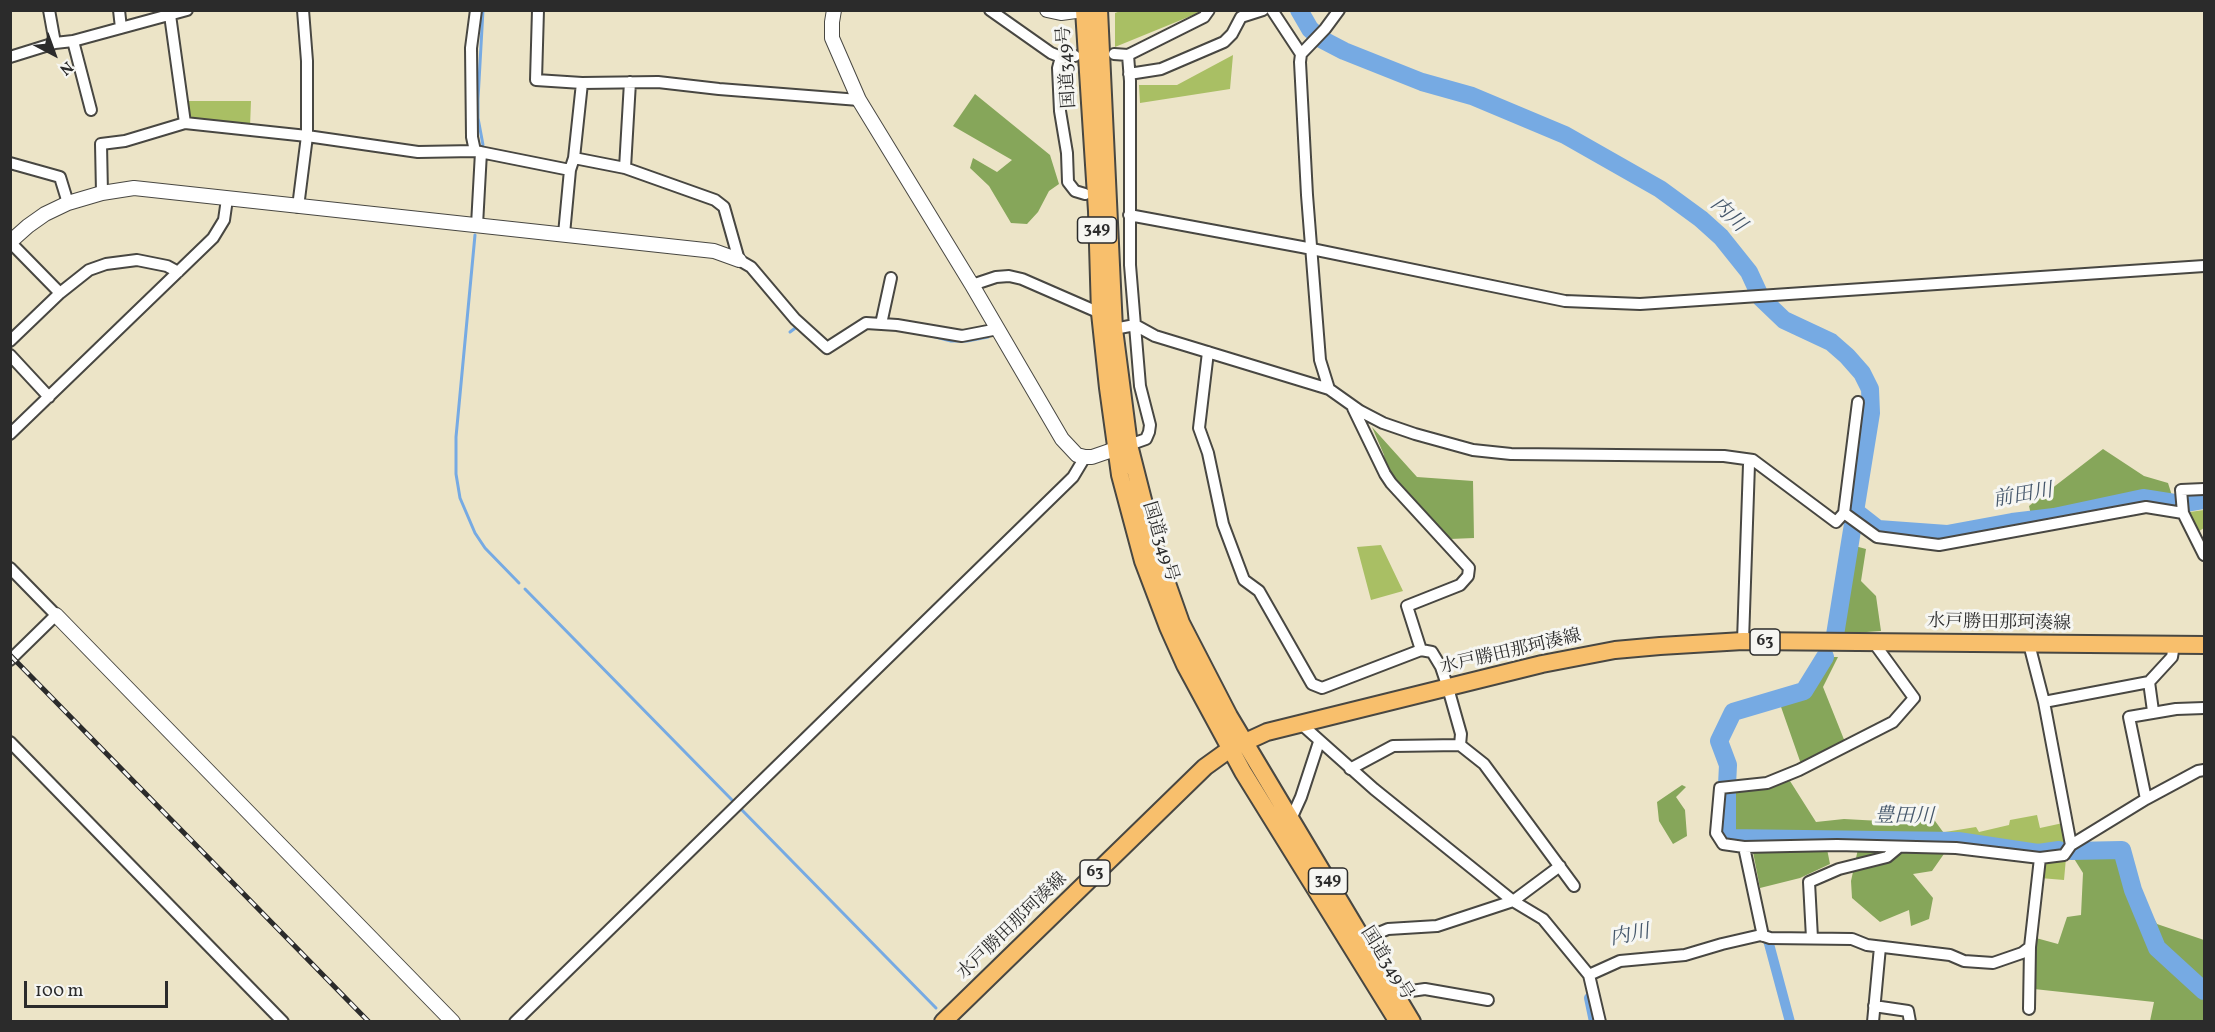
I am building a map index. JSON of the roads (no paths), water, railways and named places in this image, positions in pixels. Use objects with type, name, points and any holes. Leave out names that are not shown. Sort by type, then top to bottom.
[{"type":"main road","name":"国道349号","points":[[1084,10],[1097,211],[1100,313],[1123,447],[1167,587],[1237,745],[1404,1020]]},
{"type":"main road","name":"国道349号","points":[[1099,10],[1114,329],[1123,447]]},
{"type":"main road","name":"水戸勝田那珂湊線","points":[[944,1022],[1198,773],[1237,745],[1267,732],[1542,664],[1615,650],[1743,641],[2175,645],[2204,643]]},
{"type":"main road","name":"国道349号","points":[[1237,745],[1291,819],[1357,943],[1397,996],[1404,1020]]},
{"type":"street","points":[[49,10],[55,43]]},
{"type":"street","points":[[119,10],[121,28]]},
{"type":"street","points":[[10,57],[55,43],[187,10]]},
{"type":"street","points":[[298,207],[307,136],[307,61],[303,10]]},
{"type":"street","points":[[476,10],[471,48],[472,137],[478,151],[477,225]]},
{"type":"street","points":[[538,10],[536,80],[582,83],[658,82],[860,100]]},
{"type":"street","points":[[834,10],[831,22],[832,38],[860,100],[1062,439],[1077,455],[1085,457],[1092,457],[1146,439],[1150,425],[1140,386],[1135,348],[1130,265],[1128,55]]},
{"type":"street","points":[[990,10],[1042,48],[1061,57],[1074,56]]},
{"type":"street","points":[[1047,10],[1061,13],[1084,10]]},
{"type":"street","points":[[1114,54],[1128,55],[1204,17],[1209,10]]},
{"type":"street","points":[[1129,74],[1161,69],[1224,42],[1232,34],[1241,17],[1263,10]]},
{"type":"street","points":[[1272,10],[1301,54],[1301,93],[1310,248],[1320,360],[1329,389]]},
{"type":"street","points":[[1301,54],[1325,29],[1339,10]]},
{"type":"street","points":[[170,15],[185,123]]},
{"type":"street","points":[[73,40],[91,110]]},
{"type":"street","points":[[1061,57],[1058,68],[1059,101],[1067,153],[1068,182],[1075,191],[1085,194]]},
{"type":"street","points":[[625,168],[630,82]]},
{"type":"street","points":[[564,234],[582,83]]},
{"type":"street","points":[[102,193],[101,144],[125,141],[185,123],[307,136],[418,152],[478,151],[570,170]]},
{"type":"street","points":[[574,158],[625,168],[715,200],[724,207],[740,260]]},
{"type":"street","points":[[10,163],[60,177],[68,203]]},
{"type":"street","points":[[60,293],[10,242],[45,214],[68,203],[102,193],[134,188],[714,251],[740,260],[751,267],[795,319],[827,348],[866,323],[962,336],[998,329]]},
{"type":"street","points":[[10,434],[213,238],[226,211],[227,199]]},
{"type":"street","points":[[1129,215],[1310,248],[1565,301],[1640,304],[2205,266]]},
{"type":"street","points":[[10,341],[60,293],[89,270],[123,261],[151,261],[178,272]]},
{"type":"street","points":[[972,285],[1009,276],[1022,279],[1100,313]]},
{"type":"street","points":[[881,324],[891,278]]},
{"type":"street","points":[[1114,329],[1135,325],[1155,336],[1329,389],[1360,411],[1383,423],[1473,450],[1511,454],[1724,456],[1753,460],[1836,522],[1846,515],[1858,402]]},
{"type":"street","points":[[1208,352],[1199,428],[1208,453],[1223,524],[1244,580],[1259,591],[1312,684],[1322,688],[1422,650],[1432,651],[1441,667],[1448,688],[1461,735],[1460,745]]},
{"type":"street","points":[[10,355],[49,397]]},
{"type":"street","points":[[1352,404],[1385,474],[1469,568],[1468,576],[1460,585],[1407,606],[1422,650]]},
{"type":"street","points":[[515,1022],[1073,477],[1085,457]]},
{"type":"street","points":[[1743,641],[1749,464],[1753,460]]},
{"type":"street","points":[[2205,489],[2181,490],[2183,513],[2205,555]]},
{"type":"street","points":[[1846,515],[1877,537],[1939,546],[2146,507],[2183,513]]},
{"type":"street","points":[[10,568],[453,1022]]},
{"type":"street","points":[[10,660],[56,615]]},
{"type":"street","points":[[1874,643],[1914,698],[1893,722],[1799,770],[1767,783],[1720,788],[1716,833],[1723,844],[1744,847],[1956,848],[2040,858],[2064,855],[2070,845],[2146,799],[2198,771],[2205,770]]},
{"type":"street","points":[[2029,644],[2044,702],[2070,845]]},
{"type":"street","points":[[2044,702],[2149,682],[2172,657],[2175,645]]},
{"type":"street","points":[[2149,682],[2153,711]]},
{"type":"street","points":[[2146,799],[2129,717],[2153,711],[2205,708]]},
{"type":"street","points":[[1300,723],[1350,769],[1513,901],[1543,919],[1589,975],[1600,1022]]},
{"type":"street","points":[[10,742],[283,1022]]},
{"type":"street","points":[[1291,819],[1301,797],[1319,742]]},
{"type":"street","points":[[1350,769],[1393,746],[1460,745],[1484,764],[1575,886]]},
{"type":"street","points":[[1744,847],[1763,936]]},
{"type":"street","points":[[1812,938],[1809,882],[1839,869],[1887,857],[1899,847]]},
{"type":"street","points":[[2029,1009],[2030,947],[2040,858]]},
{"type":"street","points":[[1357,943],[1388,928],[1437,926],[1513,901],[1560,866]]},
{"type":"street","points":[[1589,975],[1620,962],[1685,955],[1722,944],[1763,936],[1852,939],[1867,945],[1950,955],[1964,961],[1993,963],[2022,953],[2030,947]]},
{"type":"street","points":[[1873,1022],[1880,946]]},
{"type":"street","points":[[1397,996],[1411,990],[1425,989],[1488,1000]]},
{"type":"street","points":[[1874,1006],[1908,1011],[1910,1022]]},
{"type":"waterway","points":[[483,10],[478,99],[478,118],[483,145]]},
{"type":"waterway","name":"内川","points":[[1299,10],[1310,29],[1321,39],[1344,51],[1422,82],[1472,96],[1565,135],[1660,189],[1721,237],[1749,272],[1761,298],[1784,320],[1831,342],[1862,373],[1870,389],[1871,413],[1835,635]]},
{"type":"waterway","points":[[475,235],[456,437],[456,474],[460,498],[475,533],[485,548],[519,583]]},
{"type":"waterway","points":[[790,332],[798,326]]},
{"type":"waterway","points":[[928,335],[951,341],[988,337]]},
{"type":"waterway","name":"前田川","points":[[1855,511],[1878,529],[1947,534],[2054,517],[2143,498],[2181,504],[2204,500]]},
{"type":"waterway","points":[[525,589],[734,802]]},
{"type":"waterway","name":"内川","points":[[1727,785],[1728,765],[1719,741],[1733,712],[1804,691],[1825,657]]},
{"type":"waterway","name":"豊田川","points":[[1727,789],[1727,838],[1958,841],[2038,853],[2059,850]]},
{"type":"waterway","points":[[739,807],[936,1008]]},
{"type":"waterway","name":"豊田川","points":[[2071,851],[2122,850],[2133,890],[2157,948],[2204,991]]},
{"type":"waterway","points":[[1768,940],[1790,1022]]},
{"type":"waterway","points":[[1589,998],[1594,1022]]},
{"type":"railway","points":[[10,655],[369,1022]]}]
